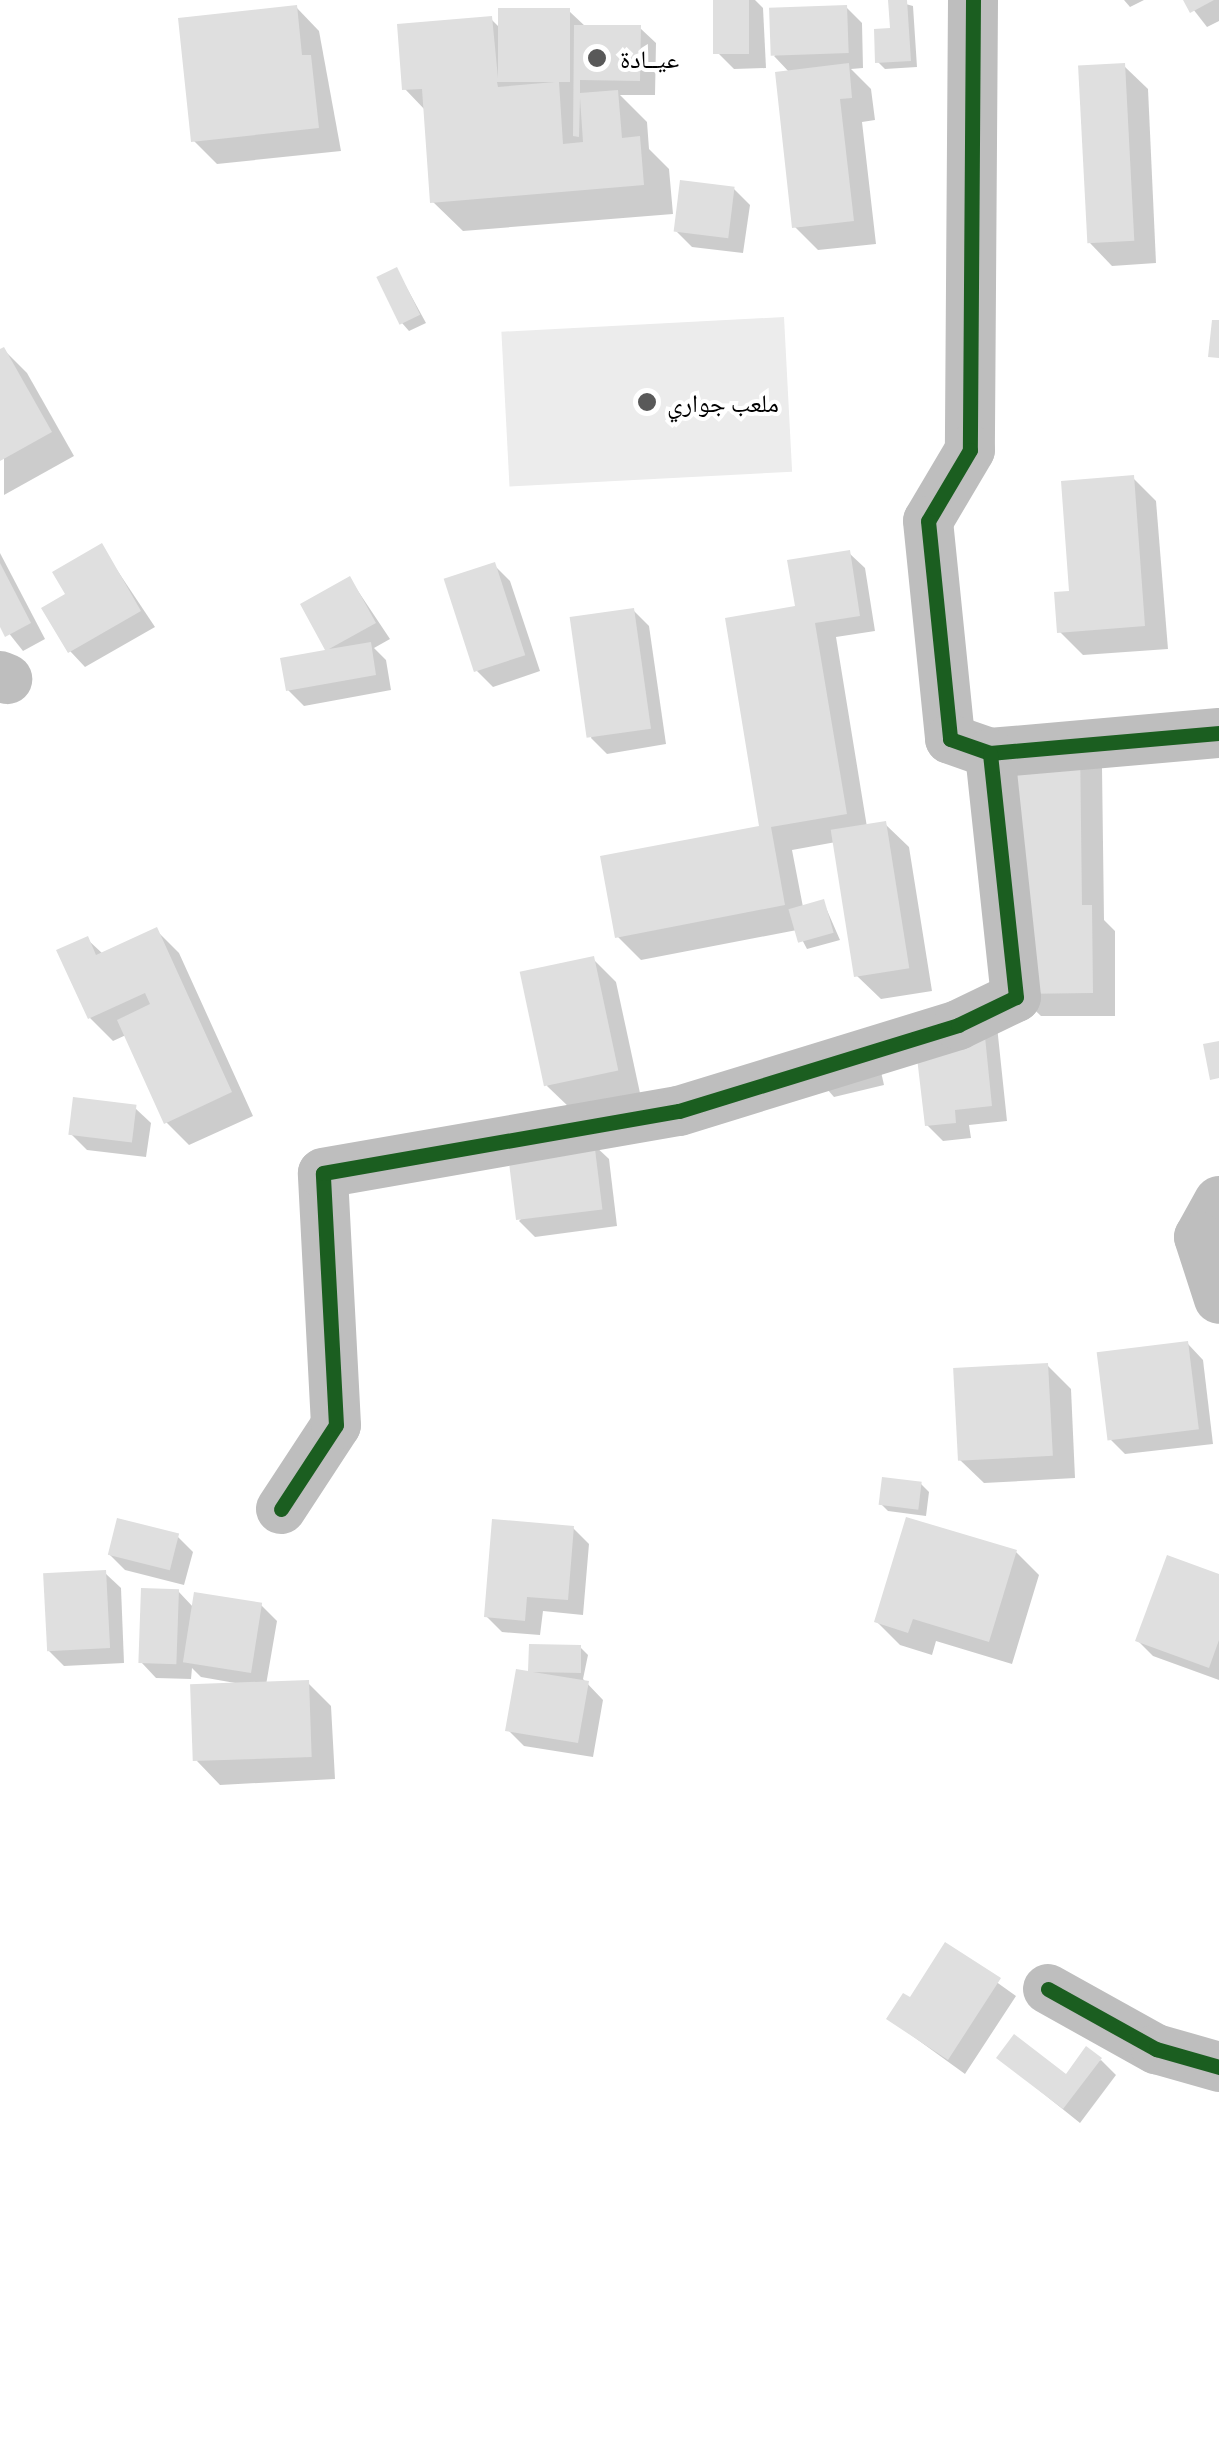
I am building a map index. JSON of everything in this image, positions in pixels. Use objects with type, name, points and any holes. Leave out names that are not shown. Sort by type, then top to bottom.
[{"type":"street","points":[[973,0],[970,450],[928,521],[950,739],[990,753],[1219,734]]},
{"type":"street","points":[[281,1509],[336,1425],[323,1172],[679,1111],[958,1025],[1016,997],[990,753]]},
{"type":"street","points":[[1219,1201],[1198,1237],[1219,1298]]},
{"type":"street","points":[[1048,1989],[1156,2048],[1219,2067]]},
{"type":"shaded area","name":"ملعب جواري","points":[[784,317],[792,472],[509,487],[501,332]]},
{"type":"building","points":[[713,0],[749,0],[749,54],[713,54]]},
{"type":"building","points":[[888,0],[907,0],[911,61],[875,63],[874,29],[890,28]]},
{"type":"building","points":[[1183,0],[1214,0],[1190,13]]},
{"type":"building","points":[[297,5],[302,55],[311,55],[319,128],[191,142],[178,18]]},
{"type":"building","points":[[847,5],[849,53],[771,56],[769,8]]},
{"type":"building","points":[[498,8],[570,8],[570,82],[559,82],[563,144],[583,142],[580,98],[579,137],[573,136],[574,25],[641,25],[640,81],[580,80],[580,93],[618,90],[622,138],[640,136],[644,185],[430,203],[422,89],[402,90],[397,24],[492,16],[498,78]],"holes":[[[497,82],[555,82],[498,87]]]},
{"type":"building","points":[[849,63],[852,98],[840,99],[854,221],[792,228],[775,72]]},
{"type":"building","points":[[1125,63],[1134,241],[1087,243],[1078,65]]},
{"type":"building","points":[[680,180],[735,187],[728,238],[674,232]]},
{"type":"building","points":[[397,267],[420,315],[400,325],[376,277]]},
{"type":"building","points":[[1212,320],[1219,320],[1219,358],[1208,357]]},
{"type":"building","points":[[4,347],[52,432],[0,461],[0,349]]},
{"type":"building","points":[[1134,475],[1145,626],[1057,633],[1054,592],[1069,591],[1061,481]]},
{"type":"building","points":[[102,543],[141,611],[68,653],[41,608],[65,594],[52,572]]},
{"type":"building","points":[[850,550],[860,616],[815,623],[847,814],[771,827],[785,905],[615,938],[600,856],[759,826],[725,618],[795,606],[787,560]]},
{"type":"building","points":[[495,562],[525,655],[474,672],[444,579]]},
{"type":"building","points":[[0,563],[31,623],[5,637],[0,627]]},
{"type":"building","points":[[350,576],[376,623],[329,649],[371,642],[376,675],[286,691],[280,658],[325,650],[300,604]]},
{"type":"building","points":[[634,608],[651,729],[587,738],[570,617]]},
{"type":"building","points":[[1080,741],[1082,905],[1092,905],[1093,993],[1015,994],[1013,742]]},
{"type":"building","points":[[886,821],[909,968],[854,977],[831,830]]},
{"type":"building","points":[[824,899],[834,933],[798,943],[788,909]]},
{"type":"building","points":[[157,927],[232,1092],[164,1124],[117,1020],[150,1004],[145,993],[88,1019],[56,950],[88,936],[96,955]]},
{"type":"building","points":[[594,956],[618,1070],[544,1086],[520,972]]},
{"type":"building","points":[[982,1007],[992,1106],[955,1110],[956,1123],[925,1126],[912,1015]]},
{"type":"building","points":[[1219,1041],[1219,1078],[1210,1080],[1203,1044]]},
{"type":"building","points":[[73,1097],[137,1105],[132,1143],[68,1135]]},
{"type":"building","points":[[594,1141],[602,1209],[516,1220],[508,1152]]},
{"type":"building","points":[[1188,1341],[1199,1429],[1108,1441],[1097,1352]]},
{"type":"building","points":[[1048,1363],[1053,1456],[958,1461],[953,1368]]},
{"type":"building","points":[[882,1477],[922,1482],[918,1510],[879,1505]]},
{"type":"building","points":[[906,1517],[1017,1550],[989,1642],[913,1619],[908,1633],[874,1622]]},
{"type":"building","points":[[117,1518],[179,1533],[170,1570],[108,1555]]},
{"type":"building","points":[[492,1519],[574,1526],[568,1600],[527,1597],[525,1621],[484,1617]]},
{"type":"building","points":[[1167,1555],[1219,1574],[1219,1640],[1209,1668],[1135,1641]]},
{"type":"building","points":[[106,1570],[110,1648],[47,1651],[43,1573]]},
{"type":"building","points":[[141,1588],[179,1589],[176,1664],[138,1663]]},
{"type":"building","points":[[194,1592],[262,1603],[251,1673],[183,1662]]},
{"type":"building","points":[[529,1644],[581,1645],[581,1673],[533,1672],[589,1681],[578,1743],[505,1731],[516,1669],[528,1671]]},
{"type":"building","points":[[309,1680],[312,1757],[193,1761],[190,1684]]},
{"type":"building","points":[[945,1942],[1001,1978],[948,2060],[886,2019],[903,1993],[910,1997]]},
{"type":"building","points":[[1014,2034],[1066,2074],[1086,2046],[1102,2058],[1063,2109],[996,2058]]},
{"type":"cycle path","points":[[973,0],[970,450],[928,521],[950,739],[990,753],[1219,733]]},
{"type":"cycle path","points":[[281,1509],[336,1425],[323,1173],[679,1111],[958,1025],[1016,997],[990,753]]},
{"type":"cycle path","points":[[1048,1989],[1156,2049],[1219,2067]]},
{"type":"place","name":"عيــادة","points":[[597,58]]},
{"type":"place","name":"ملعب جواري","points":[[647,402]]}]
